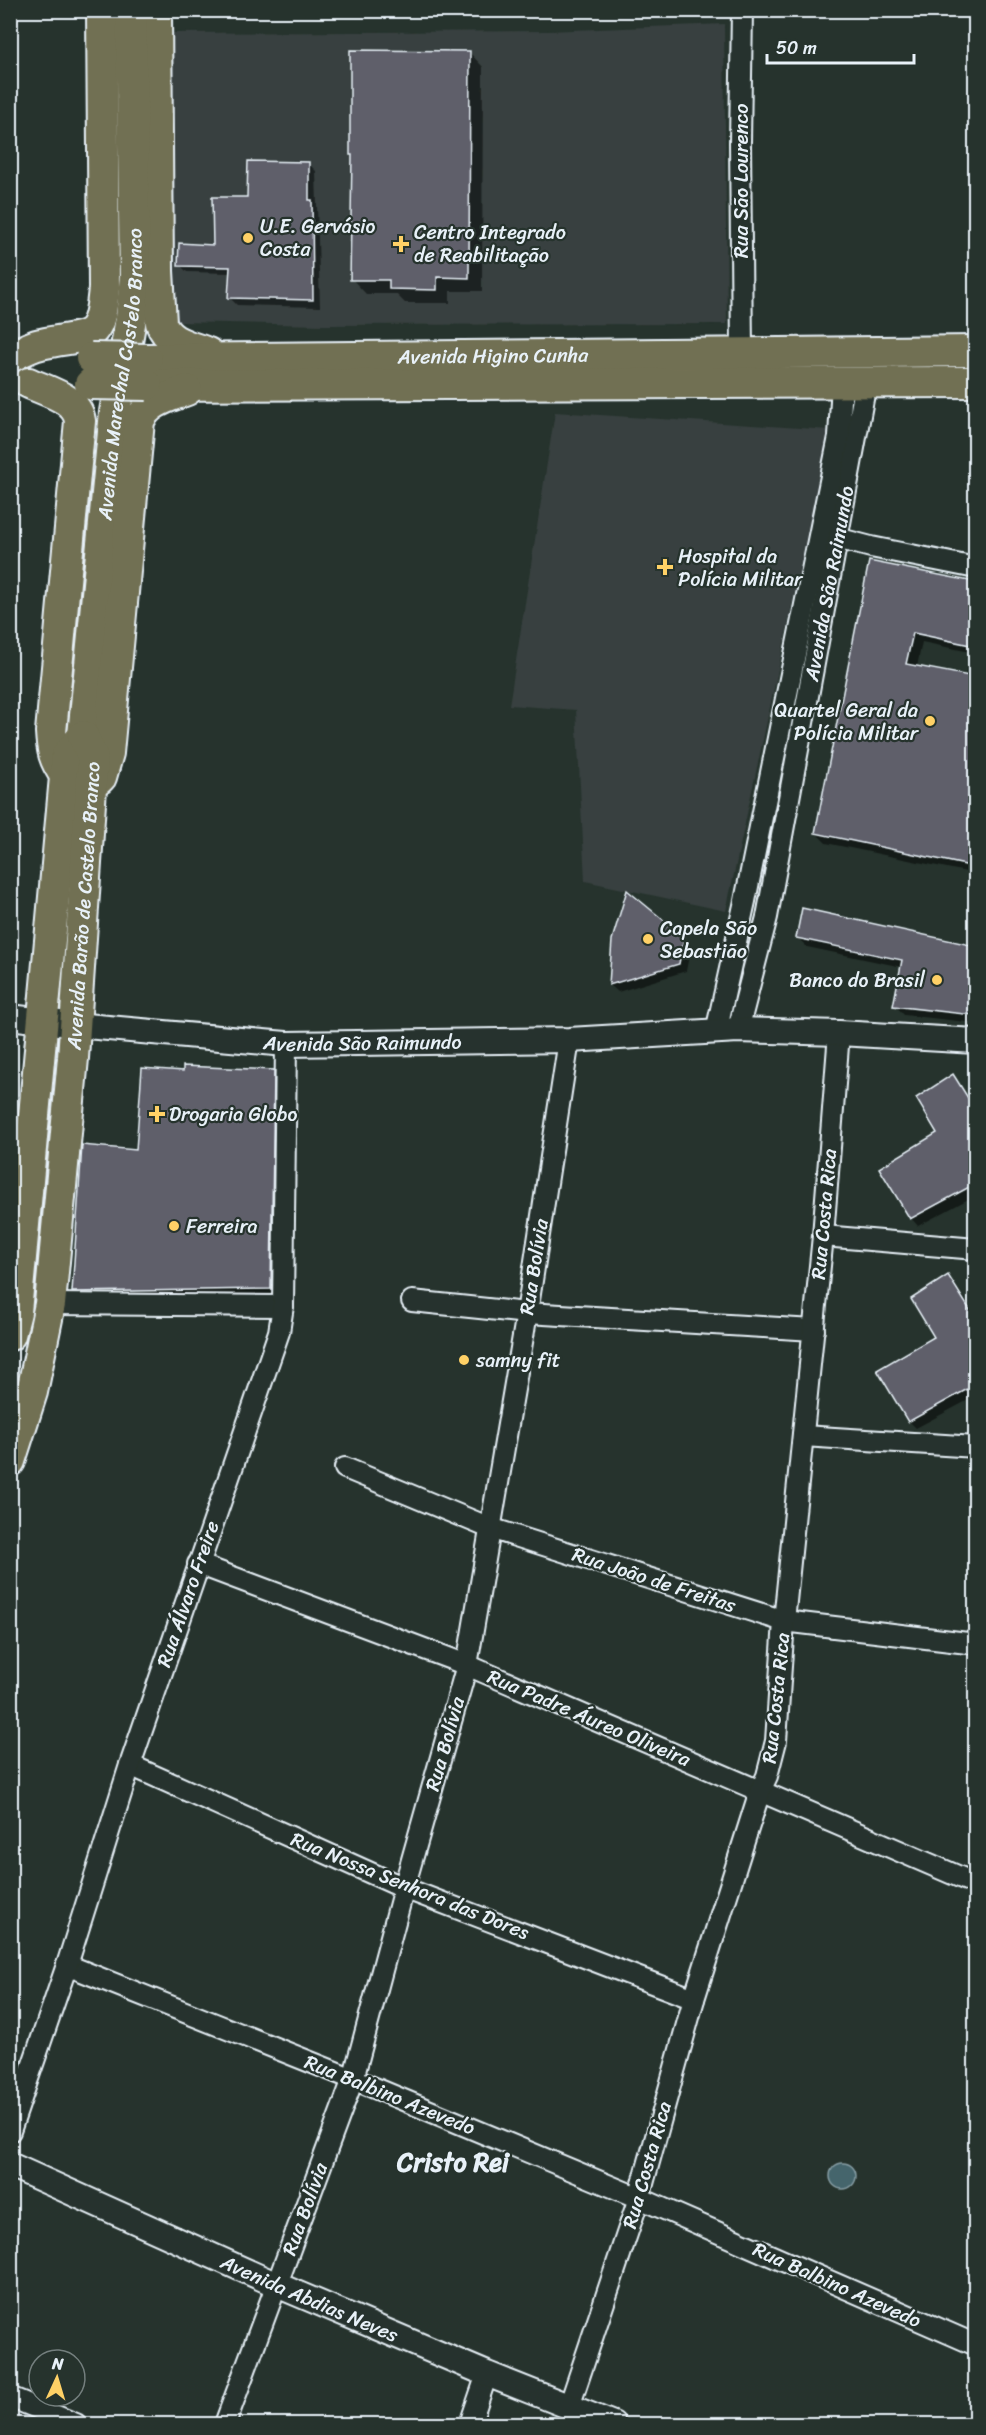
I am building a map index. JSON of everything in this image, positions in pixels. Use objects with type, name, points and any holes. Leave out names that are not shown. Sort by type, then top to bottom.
[{"type":"main road","points":[[10,357],[39,344],[84,337],[94,330],[102,314],[104,288],[102,10]]},
{"type":"main road","name":"Avenida Marechal Castelo Branco","points":[[83,736],[115,412],[131,318],[135,276],[131,10]]},
{"type":"main road","points":[[156,10],[158,271],[161,323],[166,334],[177,341],[222,358]]},
{"type":"main road","name":"Avenida Higino Cunha","points":[[147,372],[222,358],[975,351]]},
{"type":"main road","name":"Avenida Higino Cunha","points":[[10,357],[90,371],[147,372],[201,384],[975,382]]},
{"type":"main road","name":"Avenida Higino Cunha","points":[[20,383],[90,371]]},
{"type":"main road","points":[[20,383],[74,404],[80,421],[51,732],[52,751],[56,762],[78,780],[101,777],[108,753],[139,421],[147,407],[201,384]]},
{"type":"main road","name":"Avenida Barão de Castelo Branco","points":[[10,1461],[32,1392],[50,1304],[75,1025],[78,780],[67,755],[83,736]]},
{"type":"main road","name":"Avenida Barão de Castelo Branco","points":[[10,1335],[16,1312],[19,1191],[78,780]]},
{"type":"street","name":"Rua São Lourenco","points":[[742,10],[740,142],[742,352]]},
{"type":"street","name":"Avenida São Raimundo","points":[[727,1031],[745,901],[828,536],[839,437],[854,382]]},
{"type":"street","points":[[828,536],[975,568]]},
{"type":"street","name":"Avenida São Raimundo","points":[[10,1017],[286,1044],[569,1040],[727,1031],[839,1033],[975,1041]]},
{"type":"street","name":"Rua Costa Rica","points":[[577,2414],[694,1999],[760,1791],[767,1776],[776,1741],[784,1621],[823,1236],[839,1033]]},
{"type":"street","name":"Rua Bolívia","points":[[225,2424],[353,2079],[467,1665],[527,1313],[569,1040]]},
{"type":"street","name":"Rua Álvaro Freire","points":[[10,2131],[67,1965],[130,1765],[279,1332],[284,1306],[286,1044]]},
{"type":"street","points":[[823,1236],[975,1249]]},
{"type":"street","points":[[412,1301],[527,1313],[814,1330]]},
{"type":"street","points":[[50,1304],[284,1306]]},
{"type":"street","points":[[803,1436],[975,1447]]},
{"type":"street","name":"Rua João de Freitas","points":[[345,1468],[490,1528],[784,1621],[975,1644]]},
{"type":"street","name":"Rua Padre Áureo Oliveira","points":[[198,1564],[467,1665],[975,1884]]},
{"type":"street","name":"Rua Nossa Senhora das Dores","points":[[130,1765],[404,1888],[694,1999]]},
{"type":"street","name":"Rua Balbino Azevedo","points":[[67,1965],[353,2079],[639,2198],[975,2345]]},
{"type":"street","name":"Avenida Abdias Neves","points":[[10,2165],[577,2414],[613,2424]]},
{"type":"street","points":[[470,2424],[487,2374]]},
{"type":"street","points":[[10,2397],[76,2424]]},
{"type":"shaded area","points":[[724,24],[727,324],[323,325],[178,322],[173,314],[170,33],[547,31]]},
{"type":"shaded area","name":"Hospital da Polícia Militar","points":[[555,412],[830,430],[726,911],[585,881],[576,710],[509,705]]},
{"type":"water","points":[[843,2163],[852,2167],[856,2176],[852,2185],[843,2189],[834,2185],[830,2176],[834,2167]]},
{"type":"building","points":[[350,50],[470,51],[469,278],[437,277],[437,290],[389,289],[389,280],[350,280],[352,155],[350,155]]},
{"type":"building","points":[[248,161],[309,162],[309,200],[312,200],[313,300],[228,298],[230,267],[178,266],[179,243],[213,245],[212,197],[247,197]]},
{"type":"building","points":[[869,561],[975,582],[975,646],[913,633],[906,664],[975,677],[975,867],[815,833]]},
{"type":"building","name":"Capela São Sebastião","points":[[627,890],[684,937],[679,964],[609,985],[612,940]]},
{"type":"building","name":"Banco do Brasil","points":[[802,908],[975,946],[973,1015],[893,1006],[902,960],[796,938]]},
{"type":"building","name":"Ferreira","points":[[183,1066],[274,1070],[271,1289],[72,1292],[82,1145],[136,1150],[142,1068],[183,1071]]},
{"type":"building","points":[[953,1074],[975,1109],[975,1184],[910,1219],[879,1168],[937,1133],[916,1098]]},
{"type":"building","points":[[948,1275],[975,1318],[975,1385],[908,1422],[877,1370],[934,1337],[911,1299]]},
{"type":"place","name":"U.E. Gervásio Costa","points":[[248,238]]},
{"type":"place","name":"Centro Integrado de Reabilitação","points":[[401,244]]},
{"type":"place","name":"Hospital da Polícia Militar","points":[[665,567]]},
{"type":"place","name":"Quartel Geral da Polícia Militar","points":[[930,721]]},
{"type":"place","name":"Capela São Sebastião","points":[[648,939]]},
{"type":"place","name":"Banco do Brasil","points":[[937,980]]},
{"type":"place","name":"Drogaria Globo","points":[[157,1114]]},
{"type":"place","name":"Ferreira","points":[[174,1226]]},
{"type":"place","name":"samny fit","points":[[464,1360]]},
{"type":"district","name":"Cristo Rei","points":[[453,2162]]}]
